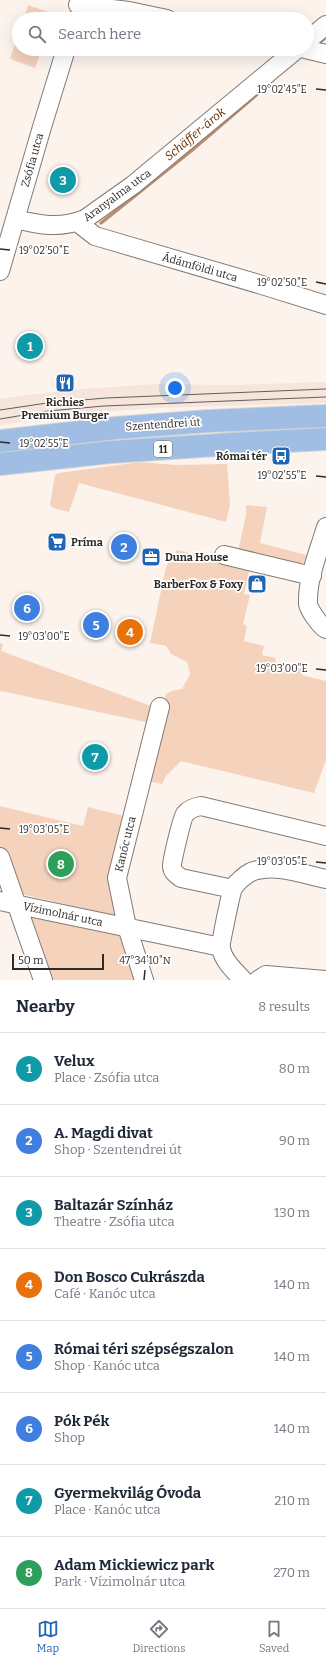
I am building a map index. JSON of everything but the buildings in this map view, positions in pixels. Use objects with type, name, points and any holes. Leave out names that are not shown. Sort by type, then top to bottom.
[{"type":"main road","name":"Szentendrei út","points":[[0,441],[124,427],[209,421],[326,416]]},
{"type":"main road","name":"11","points":[[0,464],[119,452],[240,443],[326,439]]},
{"type":"street","points":[[77,8],[134,12]]},
{"type":"street","points":[[314,35],[326,25]]},
{"type":"street","points":[[314,51],[326,54]]},
{"type":"street","name":"Zsófia utca","points":[[0,271],[64,56]]},
{"type":"street","name":"Aranyalma utca","points":[[15,219],[54,226],[85,219],[133,185],[289,56]]},
{"type":"street","name":"Ádámföldi utca","points":[[77,222],[94,236],[326,305]]},
{"type":"street","points":[[326,527],[312,576],[308,606],[322,627],[326,629]]},
{"type":"street","points":[[224,555],[312,576]]},
{"type":"street","name":"Kanóc utca","points":[[144,980],[127,927],[117,878],[160,707]]},
{"type":"street","points":[[233,889],[186,879],[175,874],[172,867],[173,858],[184,815],[193,808],[201,806],[326,836]]},
{"type":"street","points":[[0,857],[9,903],[44,980]]},
{"type":"street","points":[[243,980],[227,961],[221,947],[233,889],[250,873],[262,869],[272,868],[326,879]]},
{"type":"street","name":"Vízimolnár utca","points":[[9,903],[221,947]]},
{"type":"street","points":[[258,980],[266,975],[326,980]]},
{"type":"shaded area","points":[[28,5],[48,12],[26,12]]},
{"type":"shaded area","points":[[12,53],[12,56],[39,56],[35,68],[10,59]]},
{"type":"shaded area","points":[[326,382],[326,403],[155,408],[99,412],[0,425],[0,399],[11,397],[82,389],[156,384],[231,385]]},
{"type":"shaded area","points":[[140,462],[175,465],[227,464],[230,505],[226,522],[79,483],[69,512],[53,508],[50,505],[55,475],[59,473]]},
{"type":"shaded area","points":[[246,505],[267,507],[260,543],[306,555],[304,562],[298,566],[238,551],[246,515]]},
{"type":"shaded area","points":[[177,550],[249,571],[244,594],[250,595],[243,624],[247,626],[244,641],[264,646],[262,655],[276,658],[275,662],[304,669],[302,675],[326,681],[326,760],[314,793],[181,761],[166,776],[162,784],[141,780],[166,694],[182,689],[190,674],[187,662],[171,654],[166,646],[150,643],[166,567]]},
{"type":"shaded area","points":[[0,643],[3,644],[1,651],[154,707],[150,723],[1,691],[0,693]]},
{"type":"shaded area","points":[[0,806],[83,826],[88,807],[128,817],[120,917],[17,893],[0,849]]},
{"type":"shaded area","points":[[17,905],[127,927],[145,980],[44,980]]},
{"type":"waterway","name":"Schäffer-árok","points":[[319,43],[326,37]]},
{"type":"waterway","name":"Schäffer-árok","points":[[101,223],[191,151],[269,84]]},
{"type":"tram line","points":[[0,410],[47,403],[106,398],[326,389]]},
{"type":"tram line","points":[[0,419],[48,411],[104,406],[326,397]]},
{"type":"place","name":"Baltazár Színház","points":[[63,180]]},
{"type":"place","name":"Velux","points":[[30,346]]},
{"type":"place","name":"Richies Premium Burger","points":[[65,383]]},
{"type":"place","name":"Római tér","points":[[281,456]]},
{"type":"place","name":"Príma","points":[[57,542]]},
{"type":"place","name":"A. Magdi divat","points":[[124,547]]},
{"type":"place","name":"Duna House","points":[[151,557]]},
{"type":"place","name":"BarberFox & Foxy","points":[[257,584]]},
{"type":"place","name":"Pók Pék","points":[[27,608]]},
{"type":"place","name":"Római téri szépségszalon","points":[[96,625]]},
{"type":"place","name":"Don Bosco Cukrászda","points":[[130,632]]},
{"type":"place","name":"Gyermekvilág Óvoda","points":[[95,757]]},
{"type":"place","name":"Adam Mickiewicz park","points":[[61,864]]}]
